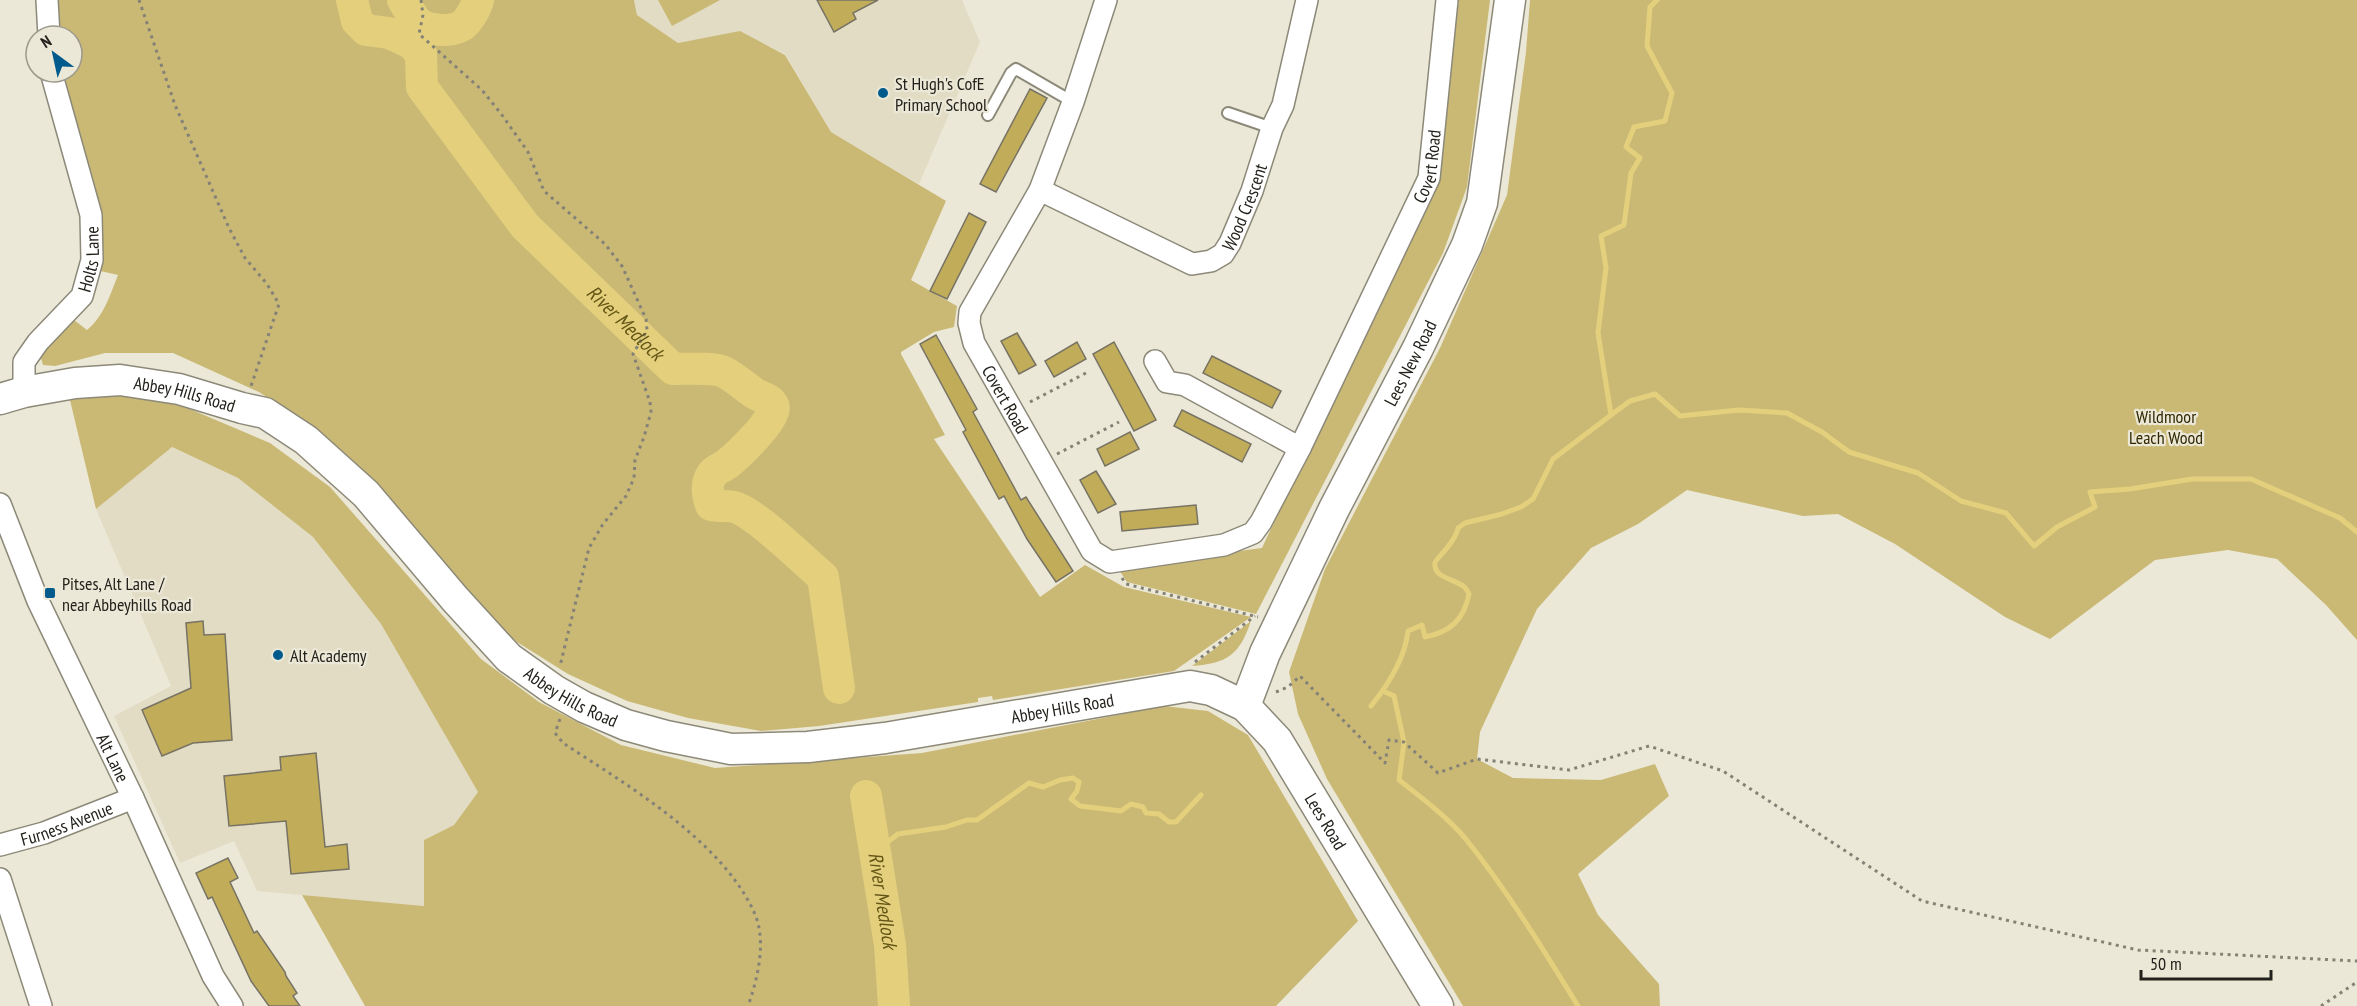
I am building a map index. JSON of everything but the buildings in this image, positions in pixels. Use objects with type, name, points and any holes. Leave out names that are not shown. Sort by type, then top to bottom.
[{"type":"main road","name":"Lees New Road","points":[[1245,706],[1265,653],[1329,519],[1418,348],[1467,245],[1482,202],[1510,0]]},
{"type":"main road","name":"Abbey Hills Road","points":[[12,396],[75,383],[120,380],[179,389],[242,408],[265,412],[306,440],[366,494],[454,599],[509,658],[563,695],[626,725],[731,748],[808,747],[885,738],[1190,686],[1211,690],[1245,706]]},
{"type":"main road","name":"Lees Road","points":[[1245,706],[1276,740],[1438,1006]]},
{"type":"street","points":[[47,0],[48,24]]},
{"type":"street","name":"Covert Road","points":[[1106,0],[1073,102],[1040,190],[970,312],[969,323],[974,343],[1092,551],[1110,562],[1224,545],[1253,533],[1261,522],[1300,448],[1429,177],[1447,0]]},
{"type":"street","name":"Wood Crescent","points":[[1040,190],[1192,264],[1211,261],[1223,254],[1252,191],[1272,128],[1283,105],[1306,0]]},
{"type":"street","name":"Holts Lane","points":[[12,396],[24,362],[38,342],[82,296],[92,260],[91,215],[54,84]]},
{"type":"street","points":[[1155,362],[1167,382],[1185,385],[1300,448]]},
{"type":"street","name":"Alt Lane","points":[[0,504],[38,601],[133,798],[213,976],[232,1006]]},
{"type":"street","name":"Furness Avenue","points":[[0,845],[44,833],[133,798]]},
{"type":"street","points":[[0,879],[41,1006]]},
{"type":"lane","points":[[988,115],[1011,73],[1016,69],[1073,102]]},
{"type":"lane","points":[[1228,113],[1272,128]]},
{"type":"path","points":[[138,0],[175,105],[229,228],[245,258],[267,284],[279,304],[242,408]]},
{"type":"path","points":[[421,0],[423,15],[419,34],[482,90],[528,152],[544,190],[605,244],[622,266],[646,319],[647,330],[633,354],[650,402],[651,412],[645,437],[635,460],[634,478],[626,496],[603,524],[589,548],[555,733],[563,743],[688,829],[732,878],[754,913],[760,945],[756,985],[748,1006]]},
{"type":"path","points":[[1013,412],[1086,373]]},
{"type":"path","points":[[1042,463],[1119,422]]},
{"type":"path","points":[[1110,562],[1126,584],[1257,616],[1186,668]]},
{"type":"path","points":[[1245,706],[1288,687],[1300,676],[1385,763],[1389,740],[1404,742],[1438,773],[1477,759],[1569,770],[1649,746],[1723,771],[1922,901],[2138,950],[2357,961]]},
{"type":"path","points":[[2321,1006],[2357,982]]},
{"type":"shaded area","name":"St Hugh's CofE Primary School","points":[[634,0],[962,0],[980,42],[919,184],[831,132],[785,54],[740,32],[678,43],[637,15]]},
{"type":"shaded area","name":"Alt Academy","points":[[171,447],[238,478],[313,537],[381,624],[478,792],[454,825],[424,840],[424,906],[257,891],[234,841],[180,863],[114,716],[171,686],[96,509]]},
{"type":"green space","points":[[52,0],[634,0],[637,15],[678,43],[740,31],[785,55],[831,132],[946,201],[911,280],[957,306],[954,327],[934,332],[901,354],[945,435],[934,439],[1040,597],[1085,565],[1124,587],[1251,617],[1174,671],[993,700],[992,696],[978,698],[978,702],[819,726],[761,731],[688,718],[627,701],[568,674],[517,642],[465,594],[375,487],[320,432],[259,392],[173,353],[105,353],[55,366],[43,365],[39,352],[74,320],[87,330],[98,318],[118,275],[96,270],[63,84],[84,84],[84,24],[55,24]]},
{"type":"green space","points":[[658,0],[720,0],[672,26]]},
{"type":"green space","points":[[1459,0],[1490,0],[1467,187],[1443,253],[1256,614],[1127,582],[1117,567],[1262,548],[1434,180]]},
{"type":"green space","name":"Wildmoor Leach Wood","points":[[1530,0],[2357,0],[2357,640],[2326,605],[2277,559],[2228,550],[2155,560],[2050,639],[2005,617],[1895,544],[1838,514],[1803,516],[1687,490],[1638,524],[1591,548],[1537,609],[1480,732],[1477,759],[1513,778],[1601,780],[1655,764],[1669,796],[1578,874],[1598,915],[1659,984],[1660,1006],[1463,1006],[1327,779],[1298,714],[1289,672],[1325,569],[1440,348],[1507,195],[1526,52]]},
{"type":"green space","points":[[122,391],[185,407],[270,443],[330,487],[481,659],[539,702],[621,745],[715,768],[922,753],[1164,706],[1208,711],[1248,735],[1358,921],[1276,1006],[365,1006],[302,895],[424,906],[424,840],[454,825],[478,792],[381,624],[313,537],[238,478],[172,447],[96,509],[70,400]]},
{"type":"green space","points":[[1251,621],[1242,642],[1230,656],[1214,663],[1192,666]]},
{"type":"waterway","name":"River Medlock","points":[[352,0],[357,21],[366,30],[389,33],[411,43],[421,54],[422,87],[525,226],[673,369],[719,370],[773,405],[770,418],[764,427],[732,460],[711,475],[708,485],[709,499],[711,505],[734,507],[754,518],[823,577],[839,688]]},
{"type":"waterway","name":"River Medlock","points":[[403,0],[414,19],[420,24],[432,29],[445,30],[463,25],[472,14],[478,0]]},
{"type":"waterway","points":[[1371,706],[1395,671],[1408,631],[1422,625],[1425,637],[1434,635],[1449,628],[1464,611],[1469,594],[1467,591],[1464,587],[1441,575],[1435,568],[1436,561],[1453,540],[1458,528],[1465,523],[1521,507],[1533,499],[1553,459],[1611,415],[1598,333],[1606,268],[1601,236],[1624,225],[1631,173],[1640,158],[1626,147],[1634,127],[1665,121],[1672,93],[1647,46],[1650,7],[1657,0]]},
{"type":"waterway","points":[[1611,415],[1630,401],[1655,394],[1680,416],[1739,410],[1787,413],[1822,432],[1849,452],[1918,473],[1961,501],[2006,513],[2034,546],[2057,527],[2095,507],[2090,492],[2130,489],[2192,479],[2251,479],[2340,518],[2357,532]]},
{"type":"waterway","points":[[1383,691],[1394,696],[1404,742],[1399,780],[1425,800],[1465,838],[1510,899],[1578,1006]]},
{"type":"waterway","points":[[876,862],[886,854],[885,844],[898,834],[977,820],[1029,783],[1043,787],[1060,780],[1073,778],[1079,782],[1077,791],[1071,799],[1080,806],[1121,811],[1131,804],[1143,807],[1146,813],[1159,814],[1169,822],[1176,822],[1201,795]]},
{"type":"waterway","name":"River Medlock","points":[[866,796],[890,945],[894,1006]]},
{"type":"place","name":"St Hugh's CofE Primary School","points":[[883,93]]},
{"type":"place","name":"Pitses, Alt Lane / near Abbeyhills Road","points":[[50,593]]},
{"type":"place","name":"Alt Academy","points":[[278,655]]}]
